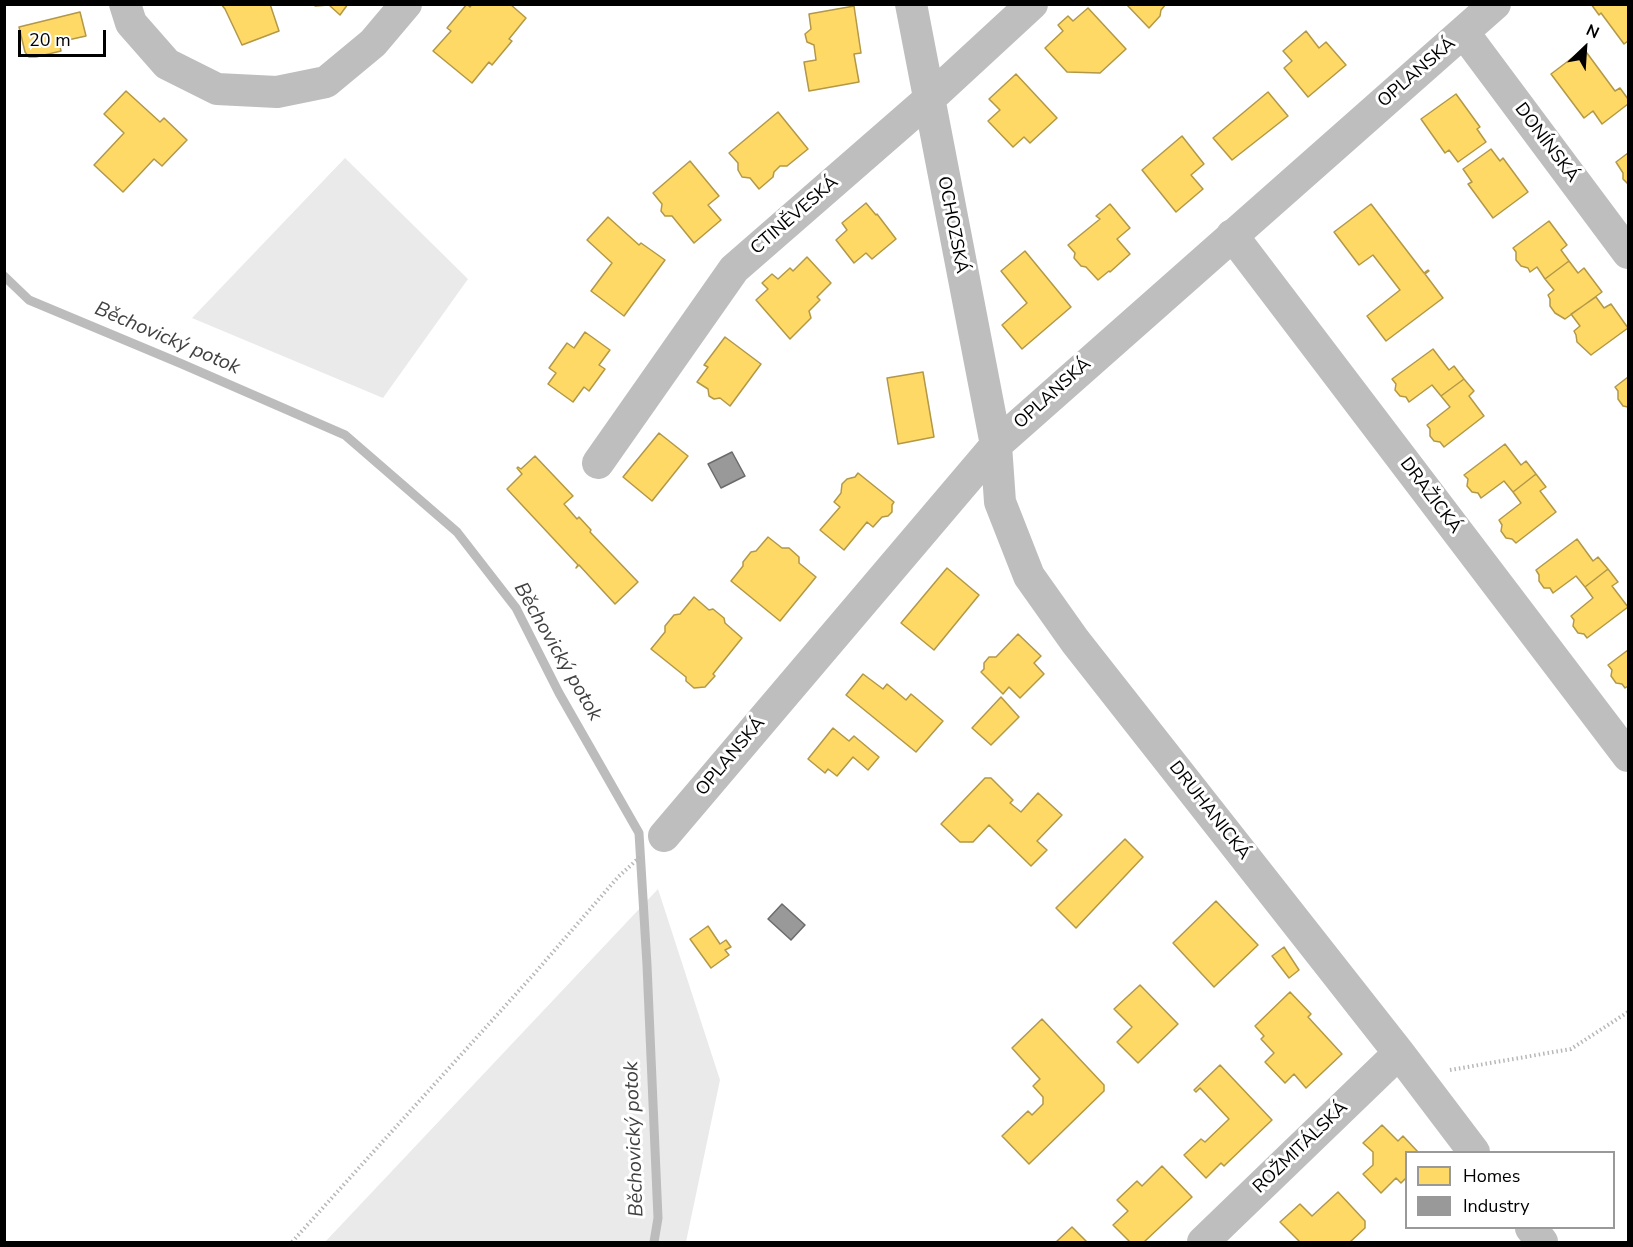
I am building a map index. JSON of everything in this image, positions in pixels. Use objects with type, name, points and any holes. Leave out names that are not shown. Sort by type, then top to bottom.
[{"type":"street","points":[[125,4],[131,23],[167,64],[217,88],[277,92],[326,82],[374,43],[406,4]]},
{"type":"street","name":"OCHOZSKÁ","points":[[910,4],[996,446]]},
{"type":"street","name":"CTINĚVESKÁ","points":[[598,463],[734,269],[928,100],[1032,4]]},
{"type":"street","name":"OPLANSKÁ","points":[[664,836],[996,446],[1495,4]]},
{"type":"street","name":"DONÍNSKÁ","points":[[1464,33],[1629,253]]},
{"type":"street","name":"DRAŽICKÁ","points":[[1232,235],[1629,756]]},
{"type":"street","name":"DRUHANICKÁ","points":[[996,446],[1000,502],[1029,576],[1076,641],[1473,1151]]},
{"type":"street","name":"ROŽMITÁLSKÁ","points":[[1203,1242],[1408,1065]]},
{"type":"street","points":[[1532,1229],[1542,1242]]},
{"type":"path","points":[[292,1242],[534,974],[618,877]]},
{"type":"path","points":[[1408,1065],[1571,1049],[1629,1012]]},
{"type":"shaded area","points":[[345,158],[468,279],[383,398],[192,318]]},
{"type":"shaded area","points":[[658,889],[720,1080],[686,1242],[325,1242]]},
{"type":"building: Homes","points":[[221,4],[270,4],[279,31],[242,45]]},
{"type":"building: Homes","points":[[315,4],[348,4],[340,15],[329,5],[315,6]]},
{"type":"building: Homes","points":[[467,4],[470,7],[472,4],[510,4],[526,18],[509,39],[512,41],[492,65],[489,62],[472,83],[433,51],[451,31],[447,28]]},
{"type":"building: Homes","points":[[1126,4],[1166,4],[1160,16],[1149,28]]},
{"type":"building: Homes","points":[[1591,4],[1628,4],[1628,41],[1624,44],[1601,13],[1599,15]]},
{"type":"building: Homes","points":[[854,6],[861,53],[854,54],[859,82],[809,91],[804,62],[816,60],[814,45],[807,42],[805,34],[811,29],[809,14]]},
{"type":"building: Homes","points":[[1088,8],[1126,49],[1100,73],[1067,72],[1045,48],[1063,31],[1058,25],[1068,16],[1073,21]]},
{"type":"building: Homes","points":[[80,12],[86,36],[59,42],[61,51],[29,57],[25,52],[19,27]]},
{"type":"building: Homes","points":[[1306,31],[1319,48],[1326,42],[1346,65],[1308,97],[1284,68],[1292,61],[1283,51]]},
{"type":"building: Homes","points":[[1584,49],[1615,91],[1620,88],[1628,99],[1628,104],[1602,124],[1593,111],[1584,118],[1551,74]]},
{"type":"building: Homes","points":[[1016,74],[1057,118],[1030,143],[1024,137],[1013,147],[988,121],[1000,110],[989,99]]},
{"type":"building: Homes","points":[[126,91],[160,122],[164,118],[187,140],[162,166],[154,159],[123,192],[94,165],[124,133],[104,114]]},
{"type":"building: Homes","points":[[1268,92],[1288,116],[1232,160],[1213,138]]},
{"type":"building: Homes","points":[[1456,94],[1480,127],[1477,129],[1486,142],[1458,162],[1449,150],[1445,153],[1421,119]]},
{"type":"building: Homes","points":[[778,112],[808,149],[787,166],[780,166],[774,172],[773,177],[759,189],[750,178],[742,177],[738,170],[738,163],[729,153]]},
{"type":"building: Homes","points":[[1182,136],[1204,164],[1191,175],[1203,189],[1176,212],[1142,170]]},
{"type":"building: Homes","points":[[1491,149],[1500,161],[1503,158],[1528,192],[1493,218],[1468,184],[1472,182],[1463,169]]},
{"type":"building: Homes","points":[[1628,153],[1628,184],[1623,179],[1623,173],[1616,162]]},
{"type":"building: Homes","points":[[690,161],[719,196],[708,205],[721,220],[694,243],[672,216],[665,216],[661,211],[662,204],[653,193]]},
{"type":"building: Homes","points":[[866,203],[896,239],[872,259],[866,253],[854,263],[836,240],[847,230],[842,223]]},
{"type":"building: Homes","points":[[1110,204],[1130,228],[1117,239],[1130,254],[1098,280],[1074,258],[1075,253],[1068,245],[1100,219],[1096,216]]},
{"type":"building: Homes","points":[[1371,204],[1424,273],[1429,271],[1425,274],[1443,298],[1386,341],[1367,316],[1400,290],[1373,255],[1359,265],[1334,232]]},
{"type":"building: Homes","points":[[608,217],[639,245],[641,243],[665,260],[624,316],[591,291],[612,263],[587,240]]},
{"type":"building: Homes","points":[[1549,221],[1567,245],[1561,250],[1569,261],[1545,279],[1537,267],[1530,272],[1528,268],[1521,266],[1516,260],[1516,252],[1513,248]]},
{"type":"building: Homes","points":[[1025,251],[1071,307],[1022,349],[1002,325],[1027,303],[1001,271]]},
{"type":"building: Homes","points":[[807,257],[831,283],[817,297],[820,300],[809,311],[811,318],[790,339],[756,300],[768,289],[762,283],[772,274],[778,279],[790,268],[793,271]]},
{"type":"building: Homes","points":[[1569,261],[1578,273],[1584,268],[1602,292],[1565,319],[1555,313],[1550,306],[1548,295],[1554,290],[1545,279]]},
{"type":"building: Homes","points":[[1596,297],[1604,308],[1611,304],[1628,328],[1591,355],[1577,342],[1574,331],[1580,326],[1571,314]]},
{"type":"building: Homes","points":[[585,332],[610,350],[599,365],[605,369],[589,391],[584,387],[573,402],[548,384],[556,373],[549,368],[567,343],[574,348]]},
{"type":"building: Homes","points":[[725,337],[761,364],[730,406],[720,398],[714,399],[709,396],[708,389],[697,382],[708,367],[704,365]]},
{"type":"building: Homes","points":[[1433,349],[1449,370],[1454,366],[1464,379],[1441,396],[1432,385],[1409,402],[1406,397],[1400,396],[1395,390],[1396,384],[1392,379]]},
{"type":"building: Homes","points":[[923,372],[934,437],[898,444],[887,378]]},
{"type":"building: Homes","points":[[1628,377],[1628,407],[1623,406],[1618,399],[1618,391],[1615,387]]},
{"type":"building: Homes","points":[[1464,379],[1474,391],[1469,396],[1484,416],[1444,447],[1430,436],[1430,429],[1427,425],[1450,407],[1441,396]]},
{"type":"building: Homes","points":[[659,433],[688,456],[652,501],[623,477]]},
{"type":"building: Homes","points":[[1505,444],[1521,465],[1526,461],[1536,474],[1513,492],[1504,481],[1481,498],[1478,493],[1472,492],[1467,486],[1468,479],[1464,475]]},
{"type":"building: Homes","points":[[535,456],[573,496],[564,504],[577,519],[579,517],[591,530],[590,532],[638,582],[615,604],[579,565],[576,568],[578,565],[507,489],[522,474],[517,468],[521,469]]},
{"type":"building: Homes","points":[[858,473],[894,502],[892,512],[888,516],[882,517],[873,527],[867,522],[844,550],[820,530],[840,507],[834,502],[841,493],[842,484]]},
{"type":"building: Homes","points":[[1536,474],[1546,487],[1540,491],[1556,512],[1516,543],[1506,538],[1501,531],[1502,525],[1499,520],[1521,503],[1513,492]]},
{"type":"building: Homes","points":[[768,537],[782,548],[789,548],[799,557],[799,563],[816,577],[780,621],[731,581],[751,552],[756,551]]},
{"type":"building: Homes","points":[[1577,539],[1593,561],[1598,557],[1608,569],[1585,587],[1576,576],[1553,593],[1550,588],[1544,588],[1536,570]]},
{"type":"building: Homes","points":[[947,568],[979,595],[934,650],[901,623]]},
{"type":"building: Homes","points":[[1608,569],[1618,582],[1612,586],[1628,607],[1587,638],[1584,634],[1578,633],[1573,626],[1574,620],[1571,616],[1593,598],[1585,587]]},
{"type":"building: Homes","points":[[694,597],[709,610],[713,609],[724,618],[725,623],[742,638],[705,687],[694,688],[686,681],[686,677],[651,649],[665,632],[665,626],[674,615],[680,614]]},
{"type":"building: Homes","points":[[1018,634],[1041,656],[1034,663],[1044,674],[1020,698],[1009,687],[1003,694],[981,672],[989,657],[996,657]]},
{"type":"building: Homes","points":[[1628,650],[1628,686],[1625,688],[1622,684],[1616,683],[1608,665]]},
{"type":"building: Homes","points":[[863,674],[883,689],[887,684],[906,700],[911,694],[943,721],[916,752],[846,695]]},
{"type":"building: Homes","points":[[1001,697],[1019,717],[991,745],[972,728]]},
{"type":"building: Homes","points":[[833,728],[849,741],[854,736],[879,757],[868,770],[853,757],[837,776],[828,769],[825,773],[808,759]]},
{"type":"building: Homes","points":[[985,778],[991,778],[1013,800],[1010,803],[1021,812],[1038,793],[1062,815],[1037,841],[1047,850],[1031,866],[989,825],[973,842],[960,842],[941,824]]},
{"type":"building: Homes","points":[[1125,839],[1143,857],[1076,928],[1056,908]]},
{"type":"building: Homes","points":[[1216,901],[1258,945],[1214,987],[1173,943]]},
{"type":"building: Homes","points":[[708,926],[720,944],[726,940],[731,947],[725,950],[729,955],[711,968],[690,939]]},
{"type":"building: Homes","points":[[1284,947],[1299,970],[1289,978],[1272,956]]},
{"type":"building: Homes","points":[[1140,985],[1178,1024],[1138,1063],[1117,1042],[1132,1027],[1114,1009]]},
{"type":"building: Homes","points":[[1290,992],[1311,1014],[1308,1017],[1342,1054],[1306,1088],[1294,1074],[1285,1083],[1265,1062],[1274,1053],[1261,1039],[1264,1036],[1255,1026]]},
{"type":"building: Homes","points":[[1042,1019],[1104,1085],[1104,1091],[1029,1164],[1002,1136],[1028,1111],[1032,1115],[1043,1104],[1043,1097],[1033,1086],[1040,1079],[1012,1048]]},
{"type":"building: Homes","points":[[1220,1065],[1272,1120],[1224,1166],[1221,1163],[1206,1178],[1184,1155],[1201,1139],[1205,1142],[1229,1119],[1200,1088],[1196,1092],[1194,1090]]},
{"type":"building: Homes","points":[[1382,1125],[1398,1141],[1403,1136],[1417,1151],[1405,1151],[1405,1179],[1401,1183],[1396,1178],[1381,1193],[1363,1174],[1373,1165],[1373,1152],[1363,1143]]},
{"type":"building: Homes","points":[[1162,1166],[1192,1197],[1144,1242],[1130,1242],[1113,1225],[1128,1211],[1117,1200],[1137,1181],[1142,1186]]},
{"type":"building: Homes","points":[[1338,1192],[1365,1221],[1365,1228],[1350,1242],[1300,1242],[1280,1222],[1300,1204],[1312,1216]]},
{"type":"building: Homes","points":[[1072,1227],[1087,1242],[1056,1242]]},
{"type":"building: Industry","points":[[732,452],[745,476],[721,488],[708,464]]},
{"type":"building: Industry","points":[[782,904],[805,925],[791,940],[768,919]]},
{"type":"waterway","name":"Běchovický potok","points":[[4,276],[29,300],[345,435],[457,532],[516,608],[559,693],[639,833],[658,1218],[654,1242]]}]
